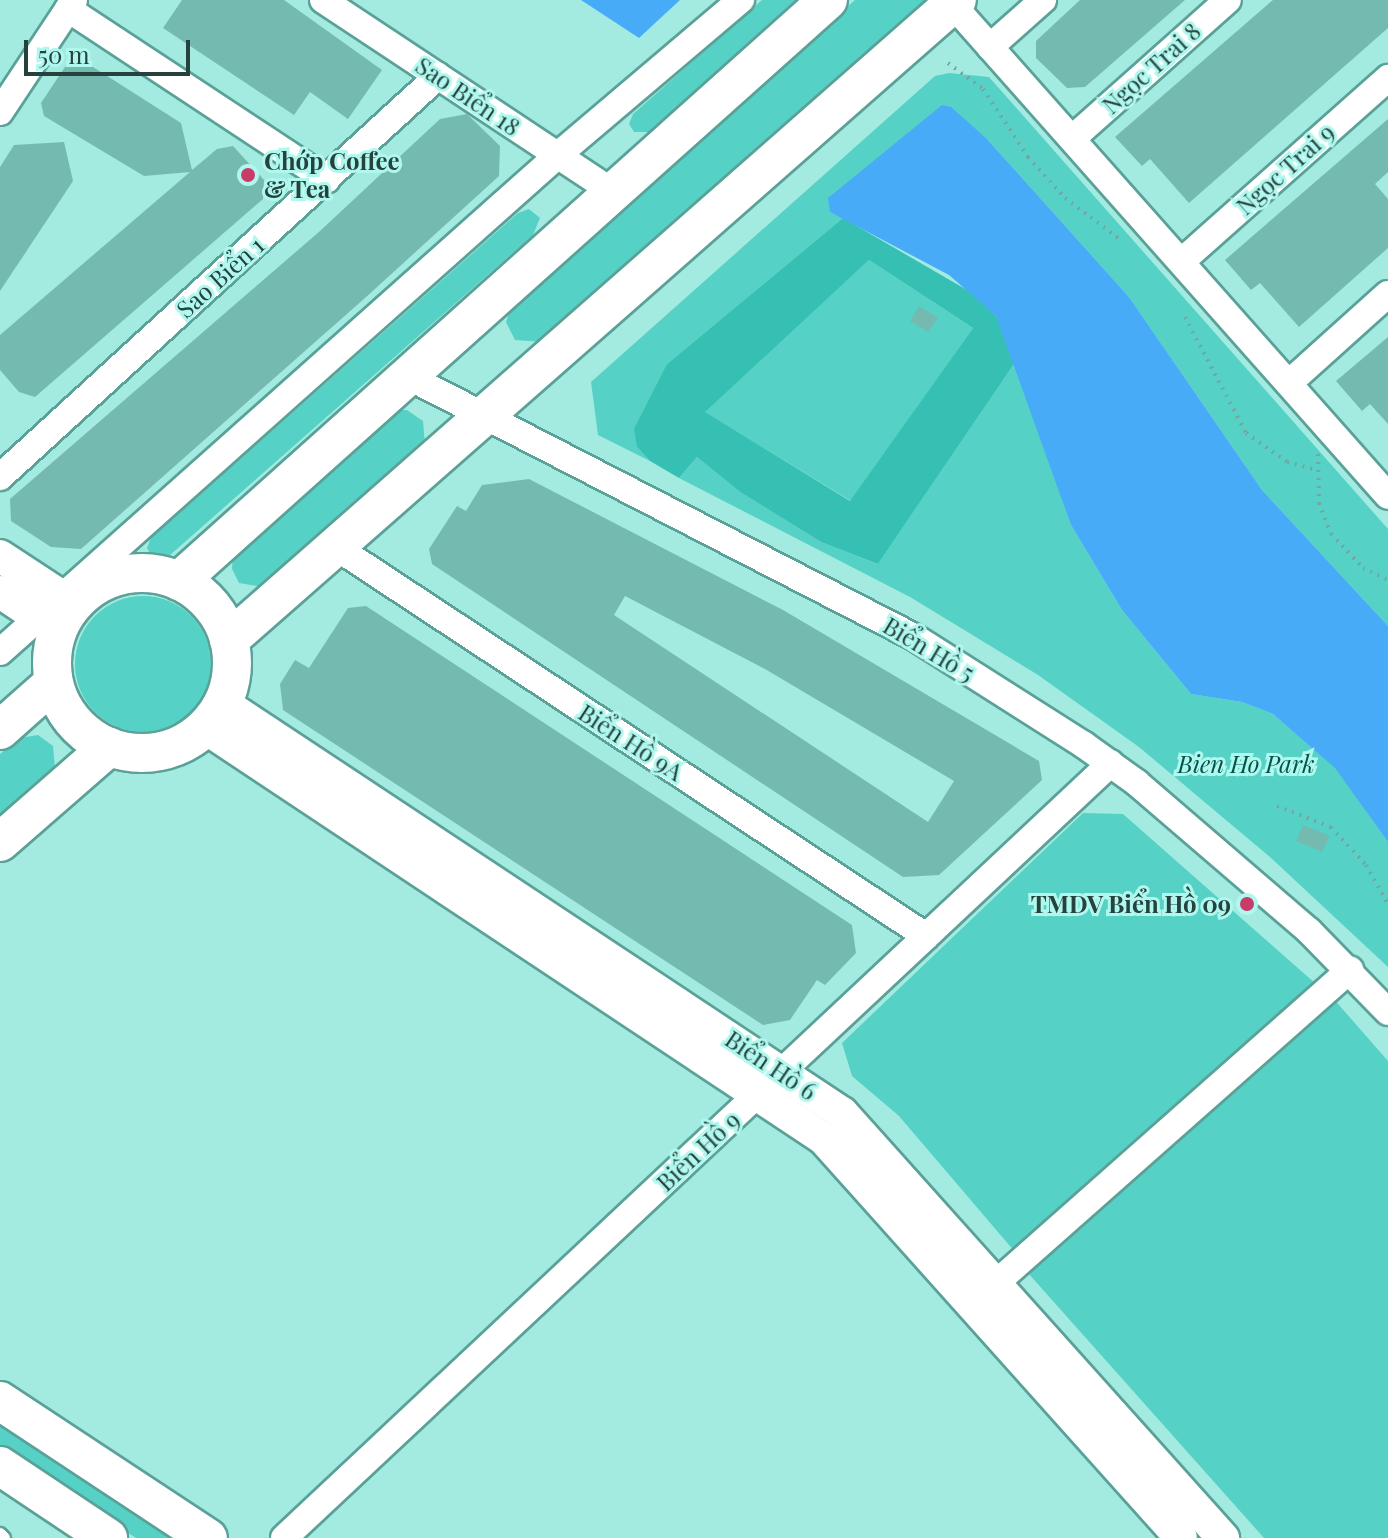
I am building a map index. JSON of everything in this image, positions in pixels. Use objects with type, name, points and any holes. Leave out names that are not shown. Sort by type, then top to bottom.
[{"type":"main road","points":[[179,581],[828,0]]},
{"type":"main road","points":[[229,640],[955,2]]},
{"type":"main road","points":[[130,573],[179,581],[216,611],[229,640],[232,671],[214,715],[167,749],[131,752],[109,747],[73,722],[53,683],[51,660],[59,613],[98,584],[130,573]]},
{"type":"main road","points":[[0,730],[53,683]]},
{"type":"main road","points":[[0,842],[109,747]]},
{"type":"main road","points":[[0,1401],[208,1538]]},
{"type":"main road","points":[[0,1466],[108,1538]]},
{"type":"street","name":"Sao Biển 18","points":[[323,0],[612,191]]},
{"type":"street","points":[[0,652],[59,613],[558,155],[741,0]]},
{"type":"street","points":[[990,47],[1043,0]]},
{"type":"street","name":"Ngọc Trai 8","points":[[1074,137],[1228,0]]},
{"type":"street","points":[[955,2],[990,47],[1074,137],[1388,496]]},
{"type":"street","points":[[0,112],[71,5],[327,180]]},
{"type":"street","name":"Sao Biển 1","points":[[0,477],[438,76]]},
{"type":"street","name":"Ngọc Trai 9","points":[[1182,261],[1388,78]]},
{"type":"street","points":[[1289,383],[1388,294]]},
{"type":"street","name":"Biển Hồ 5","points":[[409,377],[914,637],[1111,763],[1350,970],[1388,1012]]},
{"type":"street","name":"Biển Hồ 9A","points":[[336,547],[926,936]]},
{"type":"street","points":[[0,556],[59,613]]},
{"type":"street","points":[[0,592],[59,613]]},
{"type":"street","name":"Biển Hồ 6","points":[[214,715],[770,1083],[859,1128],[1223,1538]]},
{"type":"street","name":"Biển Hồ 9","points":[[284,1538],[1111,763]]},
{"type":"street","points":[[996,1283],[1350,970]]},
{"type":"street","name":"Biển Hồ 6","points":[[770,1083],[836,1149],[1181,1538]]},
{"type":"path","points":[[948,63],[983,89],[1028,157],[1065,198],[1122,241]]},
{"type":"path","points":[[1185,317],[1246,433],[1287,462],[1316,470]]},
{"type":"path","points":[[1320,443],[1316,470],[1319,503],[1331,534],[1356,563],[1388,580]]},
{"type":"path","points":[[1277,806],[1331,827],[1366,865],[1388,904]]},
{"type":"green space","points":[[762,0],[800,0],[651,132],[634,132],[629,124],[633,114]]},
{"type":"green space","points":[[855,0],[930,0],[543,342],[515,340],[506,322],[512,304]]},
{"type":"green space","points":[[949,73],[989,77],[1388,529],[1388,626],[1262,490],[1129,297],[987,139],[830,212],[843,218],[667,364],[637,447],[650,461],[598,435],[591,382],[935,76]]},
{"type":"green space","points":[[529,209],[540,218],[533,235],[169,556],[152,557],[147,548],[151,538],[518,213]]},
{"type":"green space","points":[[869,260],[973,328],[851,501],[704,412]]},
{"type":"green space","name":"Bien Ho Park","points":[[1016,361],[1071,525],[1122,610],[1191,694],[1242,702],[1273,714],[1336,768],[1388,842],[1388,967],[1270,857],[1139,747],[1038,675],[910,597],[679,478],[697,457],[740,492],[821,542],[878,564]]},
{"type":"green space","points":[[396,410],[407,410],[423,421],[425,445],[263,587],[239,583],[232,569],[233,554]]},
{"type":"green space","points":[[143,596],[169,601],[191,616],[206,638],[211,664],[206,690],[191,712],[169,727],[143,732],[117,727],[95,712],[80,690],[75,664],[80,638],[95,616],[117,601]]},
{"type":"green space","points":[[38,735],[53,746],[55,769],[0,822],[0,754],[19,738]]},
{"type":"green space","points":[[1083,813],[1123,814],[1316,984],[1015,1252],[899,1116],[852,1076],[842,1043]]},
{"type":"green space","points":[[1332,997],[1388,1061],[1388,1538],[1264,1538],[1028,1273]]},
{"type":"green space","points":[[0,1419],[179,1538],[136,1538],[0,1448]]},
{"type":"shaded area","points":[[581,0],[680,0],[639,38]]},
{"type":"shaded area","points":[[942,105],[951,107],[987,139],[1129,297],[1262,490],[1388,626],[1388,842],[1335,768],[1273,714],[1242,702],[1191,694],[1122,610],[1071,525],[996,316],[949,275],[830,212],[828,198]]},
{"type":"shaded area","points":[[843,218],[979,297],[996,316],[1016,361],[878,564],[821,542],[740,492],[697,457],[679,478],[650,461],[637,447],[634,429],[667,364]],"holes":[[[869,260],[973,328],[850,501],[705,412]]]},
{"type":"building","points":[[182,0],[284,0],[382,70],[348,119],[310,92],[294,115],[163,28]]},
{"type":"building","points":[[1080,0],[1185,0],[1085,87],[1067,88],[1036,58],[1036,41]]},
{"type":"building","points":[[1273,0],[1388,0],[1388,28],[1189,203],[1150,159],[1142,166],[1115,137]]},
{"type":"building","points":[[82,60],[181,123],[192,170],[217,149],[233,146],[264,180],[263,199],[35,397],[19,392],[0,370],[0,335],[190,172],[144,176],[44,116],[41,103],[69,61]]},
{"type":"building","points":[[467,114],[500,146],[499,176],[365,298],[81,549],[51,547],[11,521],[10,499],[320,231],[440,119]]},
{"type":"building","points":[[1388,119],[1388,172],[1375,184],[1388,199],[1388,248],[1299,327],[1260,283],[1251,290],[1225,260]]},
{"type":"building","points":[[64,142],[73,181],[0,291],[0,167],[14,145]]},
{"type":"building","points":[[919,306],[938,318],[928,332],[910,321]]},
{"type":"building","points":[[1388,337],[1388,424],[1370,404],[1362,411],[1336,381]]},
{"type":"building","points":[[529,479],[783,610],[1039,761],[1042,780],[939,875],[903,877],[432,564],[429,549],[457,506],[466,511],[482,485]],"holes":[[[625,596],[765,669],[954,781],[928,822],[614,615]]]},
{"type":"building","points":[[366,606],[852,925],[856,953],[825,985],[817,980],[790,1020],[763,1025],[283,710],[280,684],[295,660],[309,668],[348,608]]},
{"type":"building","points":[[1303,825],[1330,836],[1322,852],[1296,841]]},
{"type":"place","name":"Chớp Coffee & Tea","points":[[248,175]]},
{"type":"place","name":"TMDV Biển Hồ 09","points":[[1247,904]]}]
